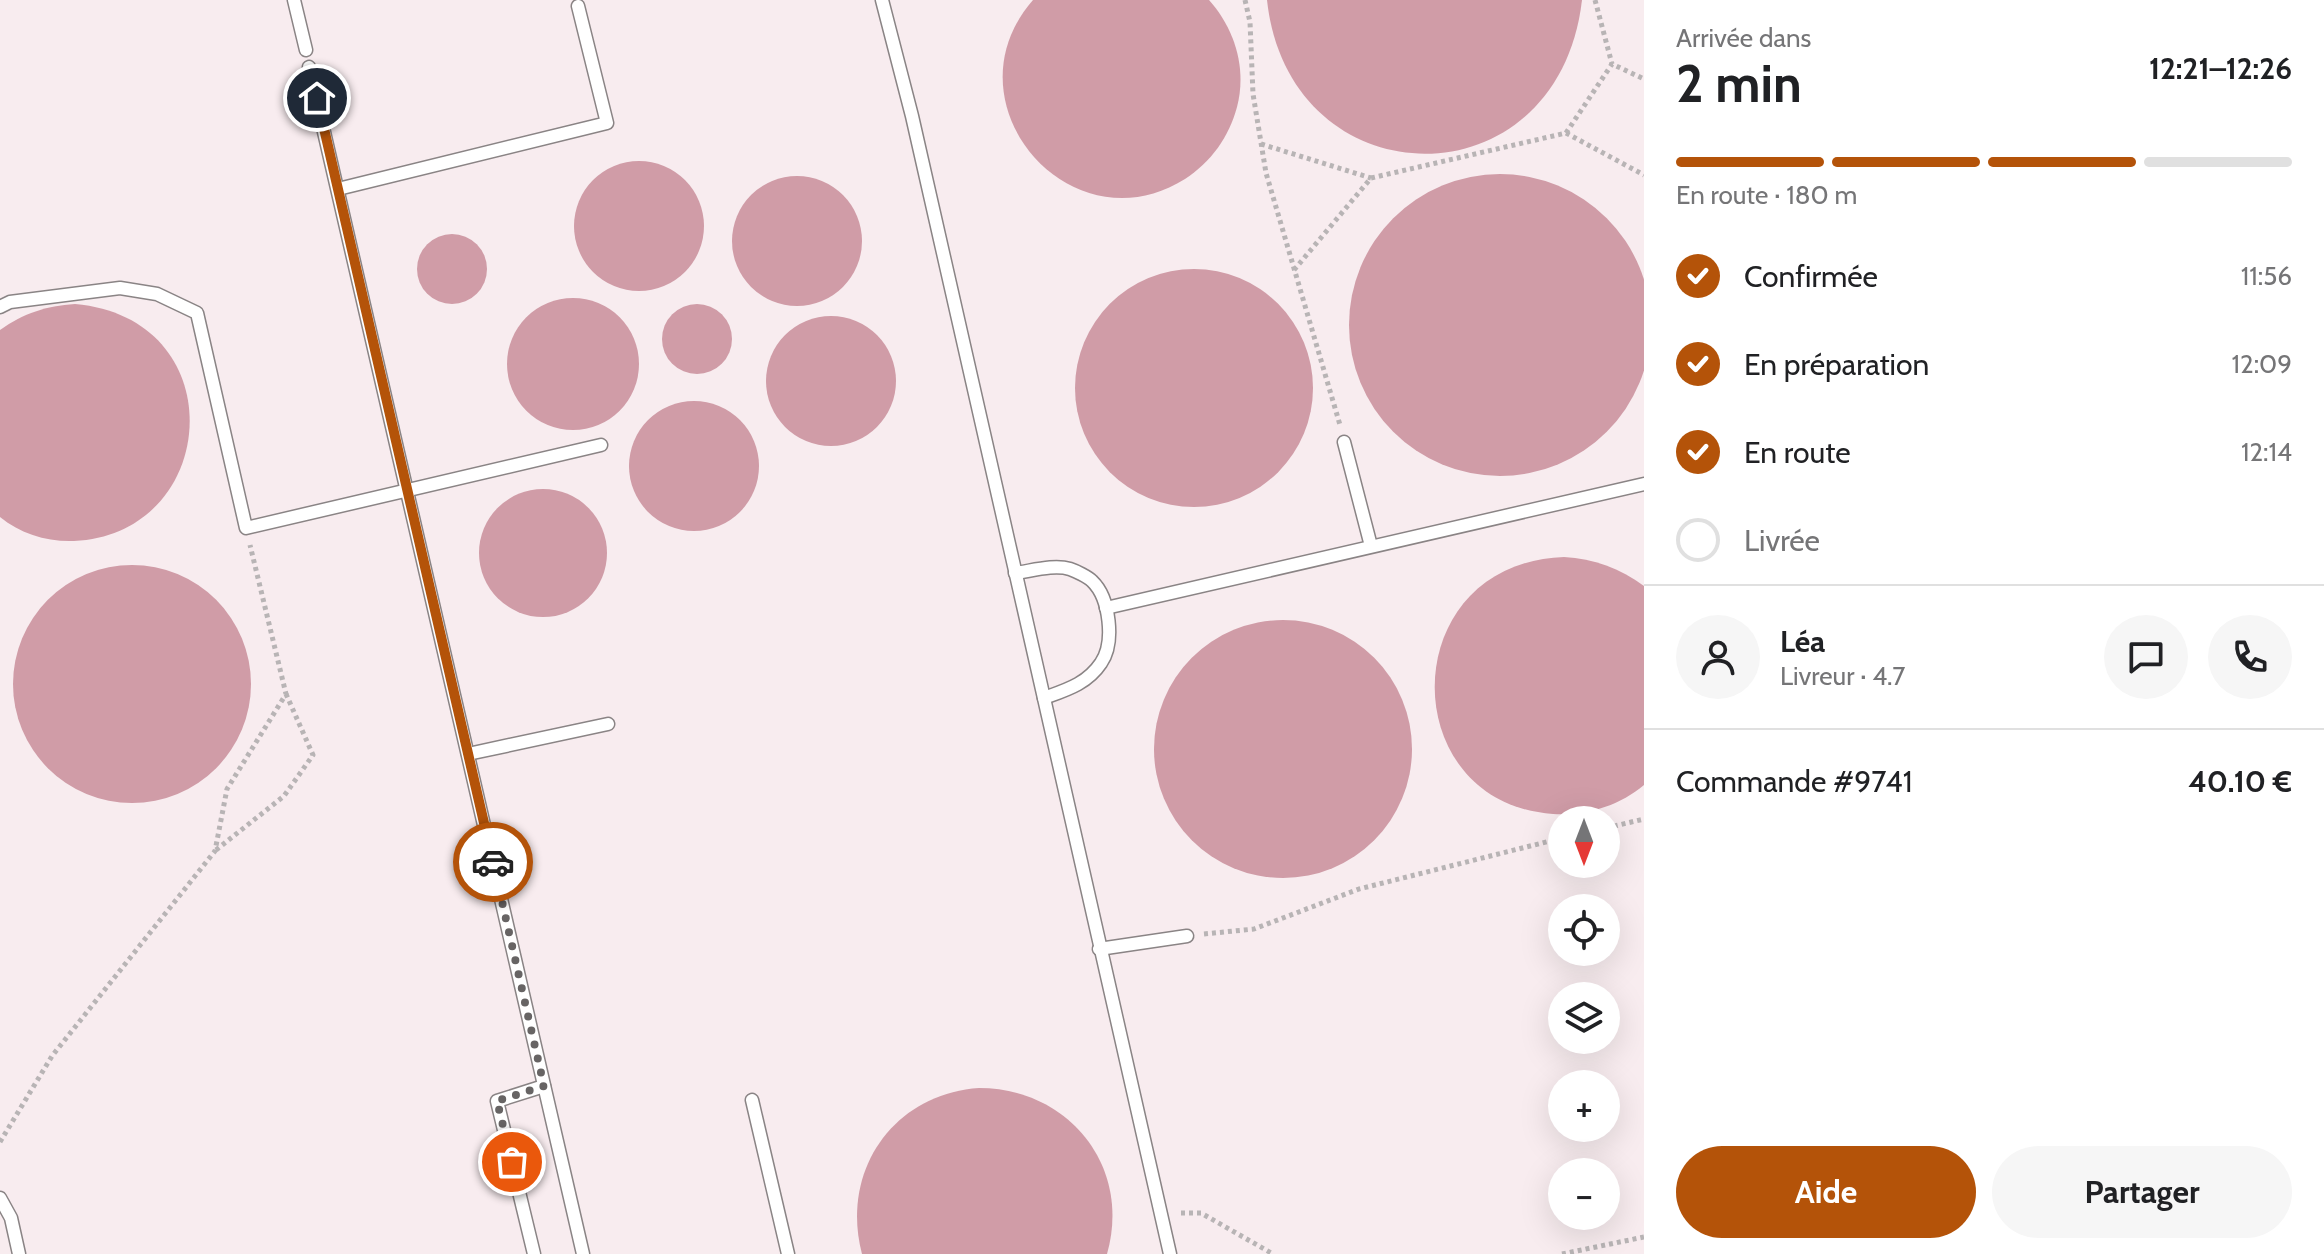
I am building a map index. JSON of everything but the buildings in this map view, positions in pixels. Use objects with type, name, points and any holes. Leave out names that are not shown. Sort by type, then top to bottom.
[{"type":"lane","points":[[294,0],[306,50]]},
{"type":"lane","points":[[882,0],[912,116],[1170,1254]]},
{"type":"lane","points":[[338,189],[607,123],[578,6]]},
{"type":"lane","points":[[309,67],[583,1254]]},
{"type":"lane","points":[[0,307],[10,302],[120,288],[157,294],[197,313],[246,528],[601,445]]},
{"type":"lane","points":[[1344,442],[1371,546]]},
{"type":"lane","points":[[1106,608],[1644,484]]},
{"type":"lane","points":[[1015,573],[1070,568],[1093,581],[1106,608],[1110,640],[1102,662],[1080,685],[1044,698]]},
{"type":"lane","points":[[468,754],[608,724]]},
{"type":"lane","points":[[1099,949],[1187,936]]},
{"type":"lane","points":[[534,1254],[497,1101],[544,1086]]},
{"type":"lane","points":[[752,1100],[788,1254]]},
{"type":"lane","points":[[0,1198],[11,1218],[19,1254]]},
{"type":"path","points":[[1245,0],[1250,22],[1253,94],[1266,173],[1344,442]]},
{"type":"path","points":[[1566,133],[1612,64],[1595,0]]},
{"type":"path","points":[[1612,64],[1644,79]]},
{"type":"path","points":[[1261,144],[1371,178],[1566,133],[1644,175]]},
{"type":"path","points":[[1294,270],[1371,178]]},
{"type":"path","points":[[0,1142],[52,1056],[215,851],[284,796],[313,755],[286,694],[246,528]]},
{"type":"path","points":[[215,851],[227,789],[286,694]]},
{"type":"path","points":[[1620,825],[1644,819]]},
{"type":"path","points":[[1187,936],[1254,929],[1359,889],[1548,842]]},
{"type":"path","points":[[1161,1214],[1201,1213],[1273,1254]]},
{"type":"path","points":[[1562,1254],[1644,1237]]},
{"type":"shaded area","points":[[0,0],[1644,0],[1644,1254],[0,1254]]},
{"type":"shaded area","points":[[1033,0],[1209,0],[1232,37],[1240,78],[1234,118],[1211,157],[1185,179],[1142,196],[1100,196],[1063,181],[1032,155],[1011,121],[1003,82],[1009,40]]},
{"type":"shaded area","points":[[1267,0],[1582,0],[1562,68],[1526,116],[1478,144],[1424,154],[1370,144],[1322,115],[1286,67]]},
{"type":"shaded area","points":[[639,161],[664,166],[685,180],[699,201],[704,226],[699,251],[685,272],[664,286],[639,291],[614,286],[593,272],[579,251],[574,226],[579,201],[593,180],[614,166]]},
{"type":"shaded area","points":[[1500,174],[1529,177],[1558,185],[1584,199],[1607,218],[1626,241],[1644,278],[1644,372],[1640,383],[1626,409],[1607,432],[1584,451],[1558,465],[1529,473],[1500,476],[1471,473],[1442,465],[1416,451],[1393,432],[1374,409],[1360,383],[1352,354],[1349,325],[1352,296],[1360,267],[1374,241],[1393,218],[1416,199],[1442,185],[1471,177]]},
{"type":"shaded area","points":[[797,176],[822,181],[843,195],[857,216],[862,241],[857,266],[843,287],[822,301],[797,306],[772,301],[751,287],[737,266],[732,241],[737,216],[751,195],[772,181]]},
{"type":"shaded area","points":[[452,234],[477,244],[487,269],[477,294],[452,304],[427,294],[417,269],[427,244]]},
{"type":"shaded area","points":[[1194,269],[1239,278],[1260,289],[1278,304],[1293,322],[1304,343],[1313,388],[1304,433],[1293,454],[1278,472],[1260,487],[1239,498],[1194,507],[1149,498],[1128,487],[1110,472],[1095,454],[1084,433],[1075,388],[1084,343],[1095,322],[1110,304],[1128,289],[1149,278]]},
{"type":"shaded area","points":[[573,298],[598,303],[619,318],[634,339],[639,364],[634,389],[619,410],[598,425],[573,430],[548,425],[527,410],[512,389],[507,364],[512,339],[527,318],[548,303]]},
{"type":"shaded area","points":[[75,304],[127,318],[163,346],[184,383],[190,425],[181,467],[159,503],[123,529],[64,541],[26,532],[0,517],[0,330],[36,311]]},
{"type":"shaded area","points":[[697,304],[722,314],[732,339],[722,364],[697,374],[672,364],[662,339],[672,314]]},
{"type":"shaded area","points":[[831,316],[856,321],[877,335],[891,356],[896,381],[891,406],[877,427],[856,441],[831,446],[806,441],[785,427],[771,406],[766,381],[771,356],[785,335],[806,321]]},
{"type":"shaded area","points":[[694,401],[719,406],[740,420],[754,441],[759,466],[754,491],[740,512],[719,526],[694,531],[669,526],[648,512],[634,491],[629,466],[634,441],[648,420],[669,406]]},
{"type":"shaded area","points":[[543,489],[567,494],[588,508],[602,529],[607,553],[602,577],[588,598],[567,612],[543,617],[519,612],[498,598],[484,577],[479,553],[484,529],[498,508],[519,494]]},
{"type":"shaded area","points":[[1564,557],[1606,566],[1644,586],[1644,785],[1624,799],[1607,806],[1548,806],[1548,813],[1501,800],[1463,770],[1441,729],[1435,684],[1444,638],[1468,598],[1508,569]]},
{"type":"shaded area","points":[[132,565],[177,574],[198,585],[216,600],[231,618],[242,639],[251,684],[242,729],[231,750],[216,768],[198,783],[177,794],[132,803],[87,794],[66,783],[48,768],[33,750],[22,729],[13,684],[22,639],[33,618],[48,600],[66,585],[87,574]]},
{"type":"shaded area","points":[[1283,620],[1308,623],[1344,635],[1374,658],[1397,688],[1409,724],[1412,749],[1409,774],[1397,810],[1374,840],[1344,863],[1308,875],[1283,878],[1258,875],[1222,863],[1192,840],[1169,810],[1157,774],[1154,749],[1157,724],[1169,688],[1192,658],[1222,635],[1258,623]]},
{"type":"shaded area","points":[[979,1088],[1011,1092],[1040,1102],[1065,1117],[1086,1138],[1101,1163],[1110,1191],[1112,1222],[1107,1254],[862,1254],[857,1223],[859,1194],[867,1167],[880,1142],[898,1121],[921,1105],[948,1093]]},
{"type":"way so far","points":[[493,862],[544,1086],[497,1101],[512,1162]]},
{"type":"route","points":[[317,98],[493,862]]}]
